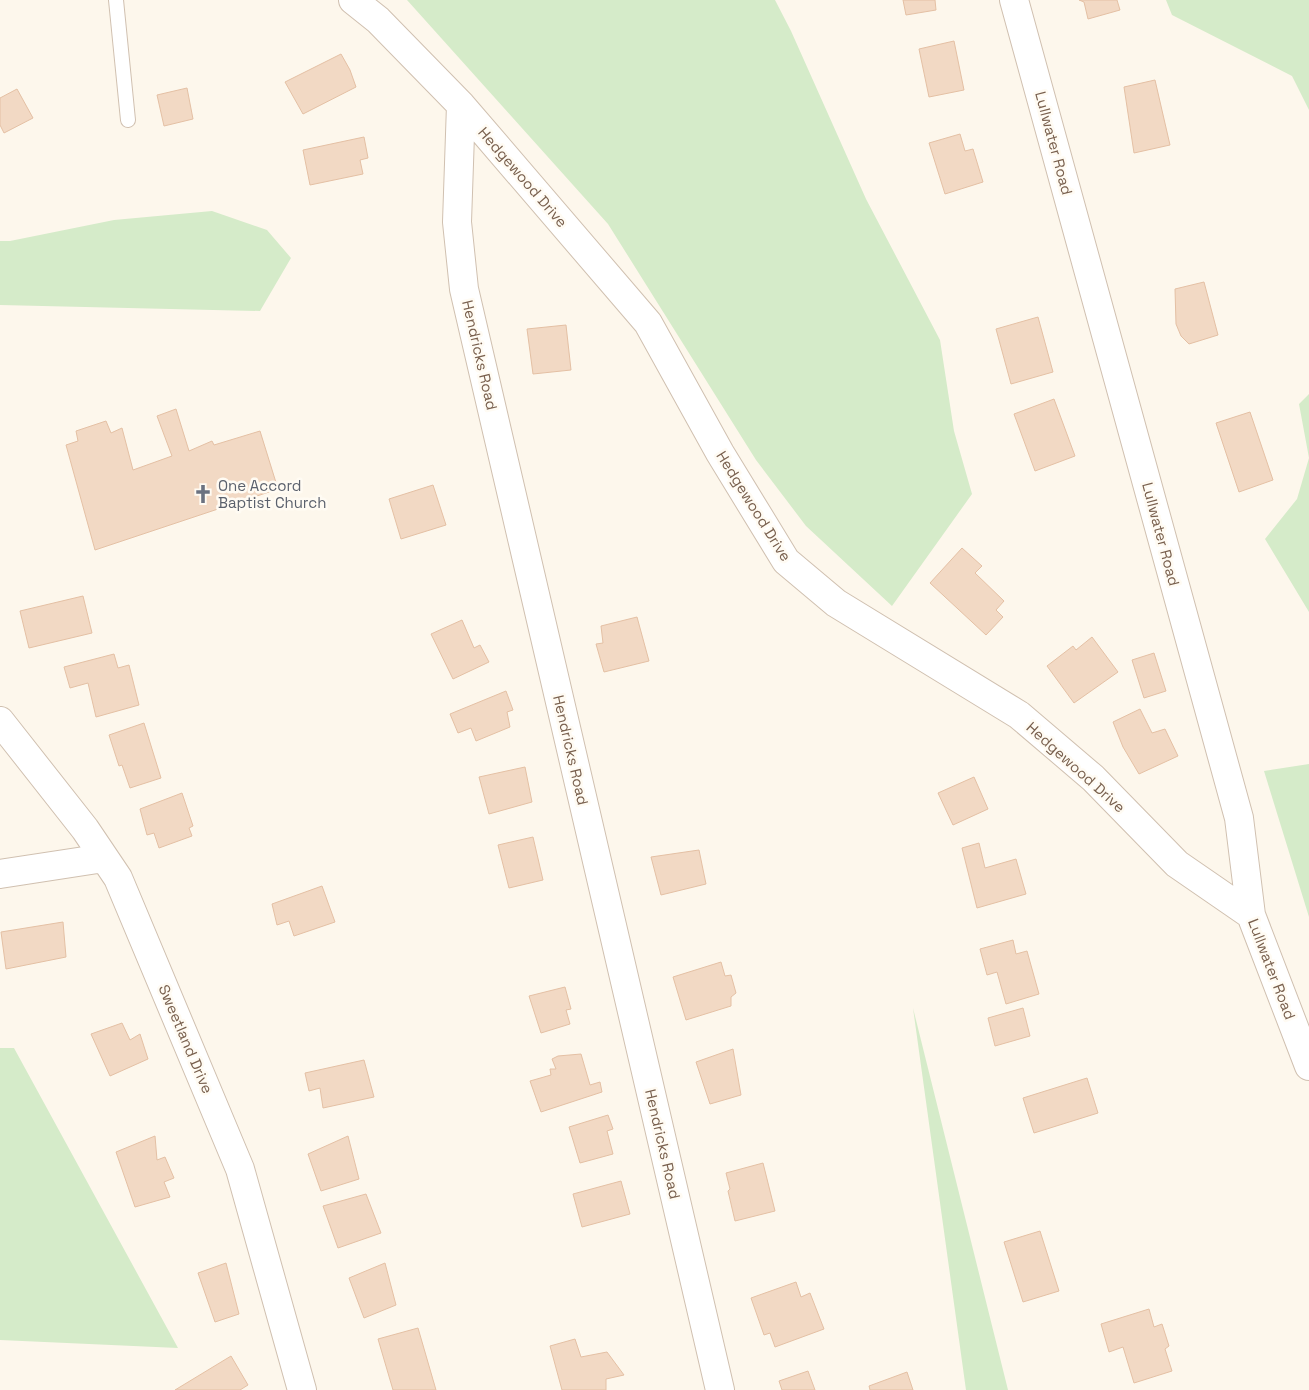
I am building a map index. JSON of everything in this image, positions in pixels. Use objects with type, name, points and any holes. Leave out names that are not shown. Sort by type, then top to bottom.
[{"type":"street","name":"Hedgewood Drive","points":[[353,0],[378,20],[461,105],[648,323],[720,453],[786,561],[836,603],[1019,715],[1092,778],[1177,864],[1252,915]]},
{"type":"street","name":"Lullwater Road","points":[[1014,0],[1239,818],[1252,915],[1309,1066]]},
{"type":"street","name":"Hendricks Road","points":[[461,105],[457,222],[464,289],[720,1390]]},
{"type":"street","name":"Sweetland Drive","points":[[0,721],[85,829],[118,878],[240,1169],[302,1390]]},
{"type":"street","points":[[0,874],[104,858]]},
{"type":"lane","points":[[116,0],[128,120]]},
{"type":"green space","points":[[407,0],[775,0],[791,31],[866,199],[940,340],[954,431],[972,494],[892,606],[806,526],[756,460],[608,224]]},
{"type":"green space","points":[[1166,0],[1309,0],[1309,110],[1292,76],[1172,15]]},
{"type":"green space","points":[[212,211],[267,230],[291,258],[260,311],[0,305],[0,241],[10,241],[114,220]]},
{"type":"green space","points":[[1309,394],[1309,458],[1299,404]]},
{"type":"green space","points":[[1309,458],[1309,612],[1265,539],[1297,499]]},
{"type":"green space","points":[[1309,764],[1309,917],[1264,771]]},
{"type":"green space","points":[[913,1008],[1008,1390],[966,1390]]},
{"type":"green space","points":[[0,1048],[14,1048],[178,1348],[0,1340]]},
{"type":"building","points":[[903,0],[935,0],[936,10],[906,15]]},
{"type":"building","points":[[1079,0],[1117,0],[1120,10],[1088,19],[1084,2]]},
{"type":"building","points":[[954,41],[964,90],[929,97],[919,49]]},
{"type":"building","points":[[341,54],[350,70],[356,87],[303,114],[285,82]]},
{"type":"building","points":[[1155,80],[1170,145],[1134,153],[1124,87]]},
{"type":"building","points":[[187,88],[193,119],[164,126],[157,95]]},
{"type":"building","points":[[17,89],[33,118],[4,133],[0,125],[0,98]]},
{"type":"building","points":[[960,134],[965,151],[973,149],[983,182],[945,194],[929,143]]},
{"type":"building","points":[[364,137],[368,158],[360,160],[363,174],[310,185],[303,150]]},
{"type":"building","points":[[1204,282],[1218,335],[1189,344],[1181,336],[1176,324],[1175,289]]},
{"type":"building","points":[[1038,317],[1053,372],[1011,384],[996,329]]},
{"type":"building","points":[[566,325],[571,370],[533,374],[527,329]]},
{"type":"building","points":[[1054,399],[1075,456],[1035,471],[1014,414]]},
{"type":"building","points":[[176,409],[189,451],[212,441],[214,445],[260,431],[278,489],[95,550],[66,445],[78,441],[76,431],[106,421],[111,433],[122,428],[133,470],[172,456],[157,416]]},
{"type":"building","points":[[1250,412],[1273,480],[1239,492],[1216,423]]},
{"type":"building","points":[[433,485],[446,525],[401,539],[389,499]]},
{"type":"building","points":[[962,548],[982,566],[975,573],[1004,601],[996,610],[1003,617],[986,635],[930,583]]},
{"type":"building","points":[[83,596],[92,633],[29,648],[20,611]]},
{"type":"building","points":[[637,617],[649,661],[604,672],[596,644],[603,643],[601,626]]},
{"type":"building","points":[[462,620],[474,648],[480,645],[489,662],[453,679],[431,634]]},
{"type":"building","points":[[1092,637],[1118,672],[1074,703],[1047,666],[1073,646],[1076,650]]},
{"type":"building","points":[[1154,653],[1166,691],[1144,698],[1132,660]]},
{"type":"building","points":[[114,654],[118,668],[129,665],[139,705],[96,717],[88,683],[70,688],[64,667]]},
{"type":"building","points":[[506,691],[513,710],[507,712],[510,727],[476,741],[471,728],[458,733],[450,714]]},
{"type":"building","points":[[1140,709],[1152,733],[1165,729],[1178,756],[1139,774],[1123,747],[1113,722]]},
{"type":"building","points":[[144,723],[161,778],[130,788],[122,765],[119,766],[109,735]]},
{"type":"building","points":[[525,767],[532,802],[489,814],[479,777]]},
{"type":"building","points":[[974,777],[988,809],[953,825],[938,793]]},
{"type":"building","points":[[182,793],[193,826],[189,828],[192,836],[159,848],[154,833],[147,835],[140,809]]},
{"type":"building","points":[[533,837],[543,880],[509,888],[498,845]]},
{"type":"building","points":[[979,843],[985,868],[1016,859],[1026,894],[977,908],[962,848]]},
{"type":"building","points":[[699,850],[706,884],[661,895],[651,857]]},
{"type":"building","points":[[322,886],[335,922],[294,936],[289,921],[277,925],[272,904]]},
{"type":"building","points":[[63,922],[66,957],[6,969],[1,932]]},
{"type":"building","points":[[1013,940],[1016,954],[1027,951],[1039,994],[1006,1004],[997,972],[987,975],[980,949]]},
{"type":"building","points":[[721,962],[725,976],[731,975],[736,993],[731,997],[731,1006],[686,1020],[673,977]]},
{"type":"building","points":[[565,987],[571,1009],[566,1010],[570,1024],[541,1033],[529,996]]},
{"type":"building","points":[[1023,1008],[1030,1036],[995,1046],[988,1018]]},
{"type":"building","points":[[122,1023],[130,1040],[140,1034],[148,1059],[110,1076],[91,1034]]},
{"type":"building","points":[[733,1049],[741,1095],[710,1104],[696,1062]]},
{"type":"building","points":[[581,1054],[590,1085],[600,1082],[602,1092],[541,1112],[530,1081],[551,1075],[550,1069],[556,1069],[552,1059],[558,1056]]},
{"type":"building","points":[[364,1060],[374,1097],[323,1108],[320,1088],[309,1091],[305,1073]]},
{"type":"building","points":[[1087,1078],[1098,1113],[1034,1133],[1023,1098]]},
{"type":"building","points":[[608,1115],[613,1129],[607,1131],[613,1154],[580,1163],[569,1127]]},
{"type":"building","points":[[155,1136],[157,1160],[165,1157],[174,1178],[164,1182],[170,1197],[135,1207],[116,1152]]},
{"type":"building","points":[[348,1136],[359,1179],[321,1191],[308,1154]]},
{"type":"building","points":[[763,1163],[775,1211],[735,1221],[726,1173]]},
{"type":"building","points":[[621,1181],[630,1214],[582,1227],[573,1194]]},
{"type":"building","points":[[366,1194],[381,1233],[338,1248],[323,1206]]},
{"type":"building","points":[[1040,1231],[1059,1291],[1023,1302],[1004,1242]]},
{"type":"building","points":[[226,1263],[239,1314],[215,1322],[198,1273]]},
{"type":"building","points":[[385,1263],[396,1305],[364,1318],[349,1278]]},
{"type":"building","points":[[796,1282],[801,1297],[810,1293],[824,1329],[775,1347],[770,1333],[764,1335],[751,1298]]},
{"type":"building","points":[[1149,1309],[1154,1327],[1162,1324],[1169,1346],[1165,1349],[1172,1371],[1134,1383],[1123,1347],[1109,1352],[1101,1324]]},
{"type":"building","points":[[418,1328],[436,1390],[393,1390],[378,1339]]},
{"type":"building","points":[[575,1339],[581,1357],[607,1352],[624,1375],[606,1379],[606,1390],[562,1390],[550,1346]]},
{"type":"building","points":[[231,1356],[248,1385],[240,1390],[175,1390]]},
{"type":"building","points":[[808,1371],[815,1390],[782,1390],[779,1381]]},
{"type":"building","points":[[907,1372],[913,1390],[870,1390],[869,1386]]},
{"type":"place","name":"One Accord Baptist Church","points":[[203,494]]}]
